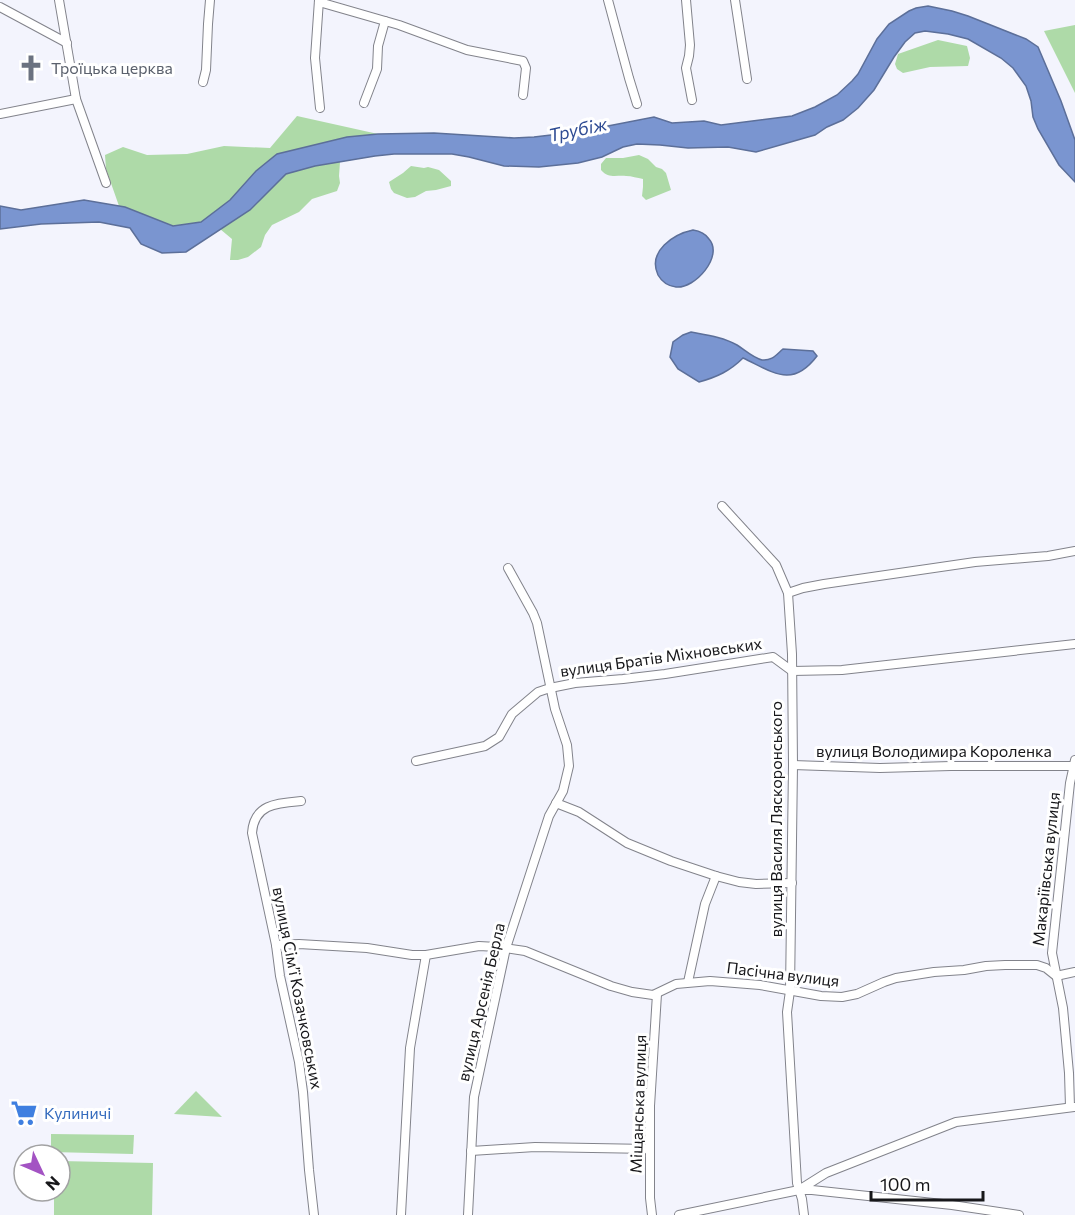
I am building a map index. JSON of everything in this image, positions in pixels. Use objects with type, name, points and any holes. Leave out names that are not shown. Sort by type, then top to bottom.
[{"type":"street","points":[[59,0],[76,99],[106,183]]},
{"type":"street","points":[[203,82],[206,70],[210,0]]},
{"type":"street","points":[[608,0],[637,104]]},
{"type":"street","points":[[686,0],[690,45],[686,68],[692,100]]},
{"type":"street","points":[[735,0],[747,79]]},
{"type":"street","points":[[320,108],[315,58],[319,1],[467,50],[523,61],[526,68],[523,95]]},
{"type":"street","points":[[0,7],[67,43]]},
{"type":"street","points":[[364,103],[377,69],[378,46],[385,21]]},
{"type":"street","points":[[0,114],[76,99]]},
{"type":"street","name":"вулиця Василя Ляскоронського","points":[[722,506],[776,565],[788,593],[793,765],[790,991],[787,1012],[796,1172],[804,1215]]},
{"type":"street","points":[[788,593],[834,582],[975,562],[1048,556],[1075,551]]},
{"type":"street","name":"вулиця Арсенія Берла","points":[[468,1215],[474,1097],[506,948],[549,816],[566,783],[569,760],[565,737],[550,688],[537,623],[508,568]]},
{"type":"street","name":"вулиця Братів Міхновських","points":[[416,760],[485,746],[499,737],[512,714],[538,692],[575,683],[634,678],[773,657],[792,670],[842,670],[1075,644]]},
{"type":"street","name":"вулиця Володимира Короленка","points":[[793,765],[879,768],[1074,764]]},
{"type":"street","name":"Макаріївська вулиця","points":[[1073,1107],[1064,1019],[1053,962],[1052,944],[1074,764]]},
{"type":"street","name":"вулиця Сімʼї Козачковських","points":[[301,801],[264,808],[257,815],[252,828],[252,838],[296,1048],[303,1092],[315,1215]]},
{"type":"street","points":[[556,803],[579,812],[627,843],[671,861],[739,882],[792,883]]},
{"type":"street","points":[[688,982],[705,904],[716,876]]},
{"type":"street","name":"Пасічна вулиця","points":[[276,945],[367,948],[403,955],[426,955],[478,946],[506,948],[525,951],[611,986],[654,995],[671,986],[688,982],[710,981],[742,982],[821,996],[849,996],[896,978],[1005,965],[1037,965],[1050,970],[1056,976]]},
{"type":"street","points":[[401,1215],[410,1048],[426,955]]},
{"type":"street","points":[[1056,976],[1075,972]]},
{"type":"street","name":"Міщанська вулиця","points":[[652,1215],[650,1198],[651,1093],[657,994]]},
{"type":"street","points":[[799,1190],[826,1173],[956,1122],[1073,1107]]},
{"type":"street","points":[[471,1151],[535,1148],[650,1149]]},
{"type":"street","points":[[679,1215],[701,1213],[799,1190],[952,1205],[1019,1215]]},
{"type":"green space","points":[[1075,25],[1075,93],[1044,31]]},
{"type":"green space","points":[[938,40],[967,46],[970,58],[968,66],[930,67],[903,73],[897,69],[895,64],[898,54]]},
{"type":"green space","points":[[297,116],[378,134],[340,162],[340,183],[337,191],[312,199],[299,212],[272,225],[261,247],[248,257],[230,260],[232,239],[220,229],[201,222],[173,226],[119,206],[106,169],[105,155],[123,147],[147,155],[187,154],[224,146],[270,148]]},
{"type":"green space","points":[[639,155],[666,173],[671,190],[646,200],[642,196],[643,179],[610,176],[601,170],[601,164],[606,158]]},
{"type":"green space","points":[[411,166],[439,170],[451,181],[451,186],[407,198],[394,193],[389,182]]},
{"type":"green space","points":[[196,1091],[222,1117],[174,1114]]},
{"type":"green space","points":[[51,1134],[134,1135],[133,1154],[72,1153],[72,1143],[51,1143]]},
{"type":"green space","points":[[72,1161],[153,1163],[152,1215],[54,1215],[54,1203],[72,1203]]},
{"type":"water","points":[[928,6],[968,16],[1026,39],[1038,47],[1075,140],[1075,182],[1059,165],[1038,129],[1026,86],[1013,68],[1001,58],[968,39],[925,31],[915,33],[905,42],[874,90],[858,108],[843,120],[815,135],[756,152],[728,147],[688,148],[637,144],[578,163],[539,167],[504,166],[452,154],[394,154],[315,166],[286,174],[250,210],[186,252],[162,253],[141,244],[130,228],[99,222],[41,224],[0,229],[0,206],[21,210],[84,200],[125,207],[173,226],[201,222],[230,200],[256,171],[277,154],[347,137],[434,133],[514,138],[577,132],[654,117],[672,123],[704,121],[721,125],[792,116],[837,95],[858,74],[877,39],[889,24],[909,11]]},
{"type":"water","points":[[693,230],[706,235],[713,246],[710,262],[699,277],[691,283],[676,287],[667,285],[658,275],[656,258],[659,251],[678,235]]},
{"type":"water","points":[[691,332],[726,340],[762,360],[771,359],[783,349],[813,351],[817,356],[808,366],[791,375],[773,372],[743,358],[723,373],[699,382],[678,369],[670,357],[673,342]]},
{"type":"place","name":"Троїцька церква","points":[[31,68]]},
{"type":"place","name":"Кулиничі","points":[[24,1113]]},
{"type":"water label","name":"Трубіж","points":[[578,130]]}]
